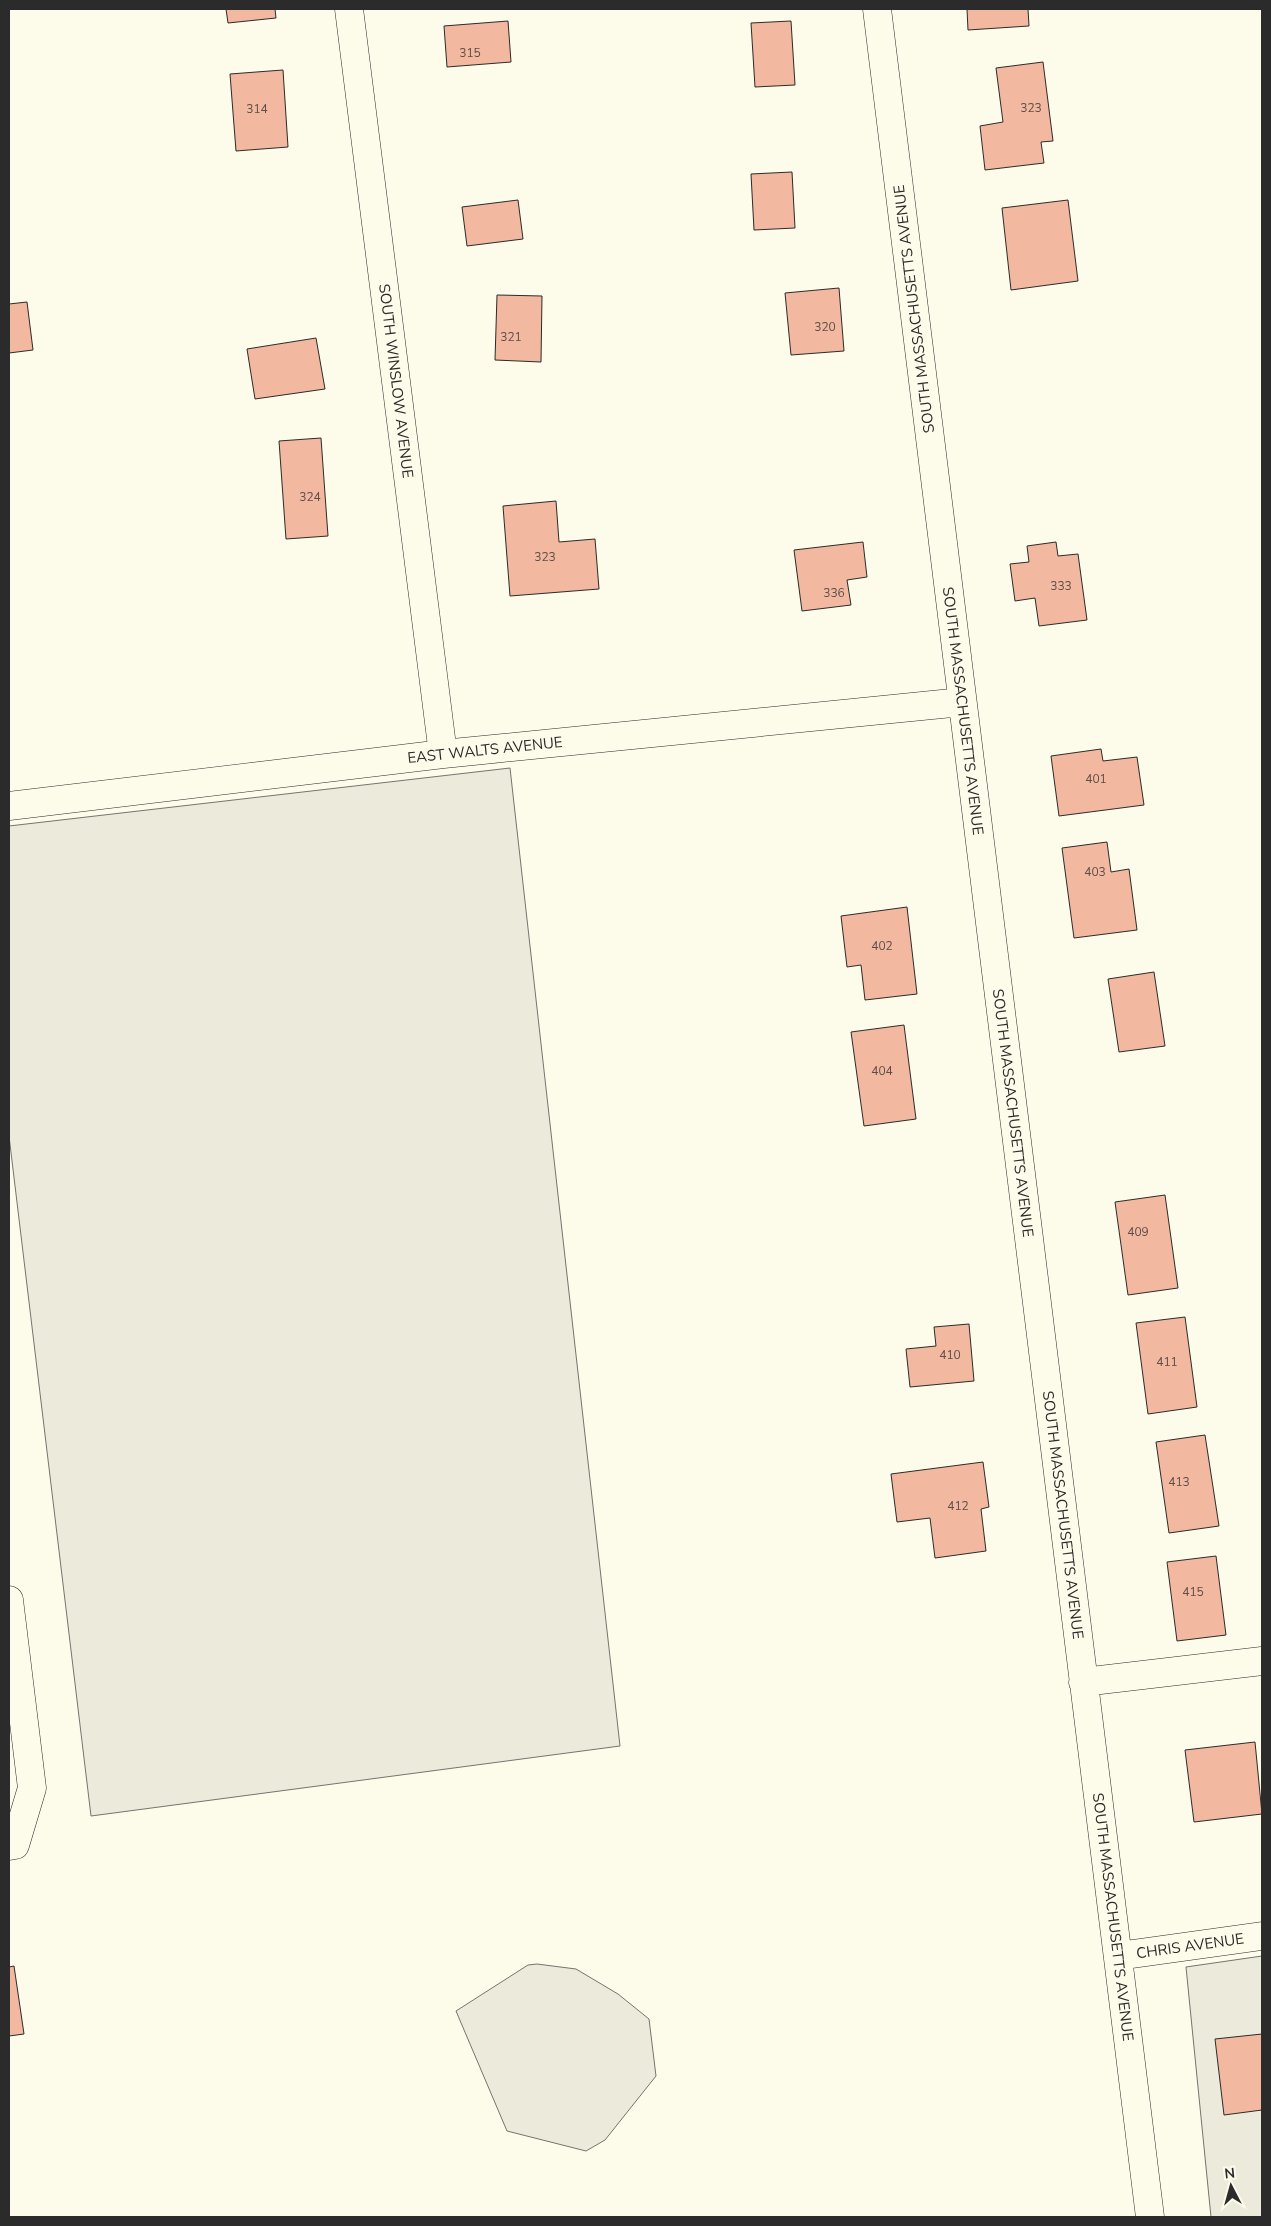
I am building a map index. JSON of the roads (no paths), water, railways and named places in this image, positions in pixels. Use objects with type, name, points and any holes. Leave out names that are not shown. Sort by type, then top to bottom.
[{"type":"street","name":"SOUTH WINSLOW AVENUE","points":[[349,9],[444,754]]},
{"type":"street","name":"SOUTH MASSACHUSETTS AVENUE","points":[[878,9],[1150,2217]]},
{"type":"street","name":"EAST WALTS AVENUE","points":[[9,806],[444,754],[962,702]]},
{"type":"street","points":[[9,1600],[32,1788],[16,1845],[9,1846]]},
{"type":"street","points":[[1083,1682],[1262,1661]]},
{"type":"street","name":"CHRIS AVENUE","points":[[1118,1956],[1262,1936]]}]
